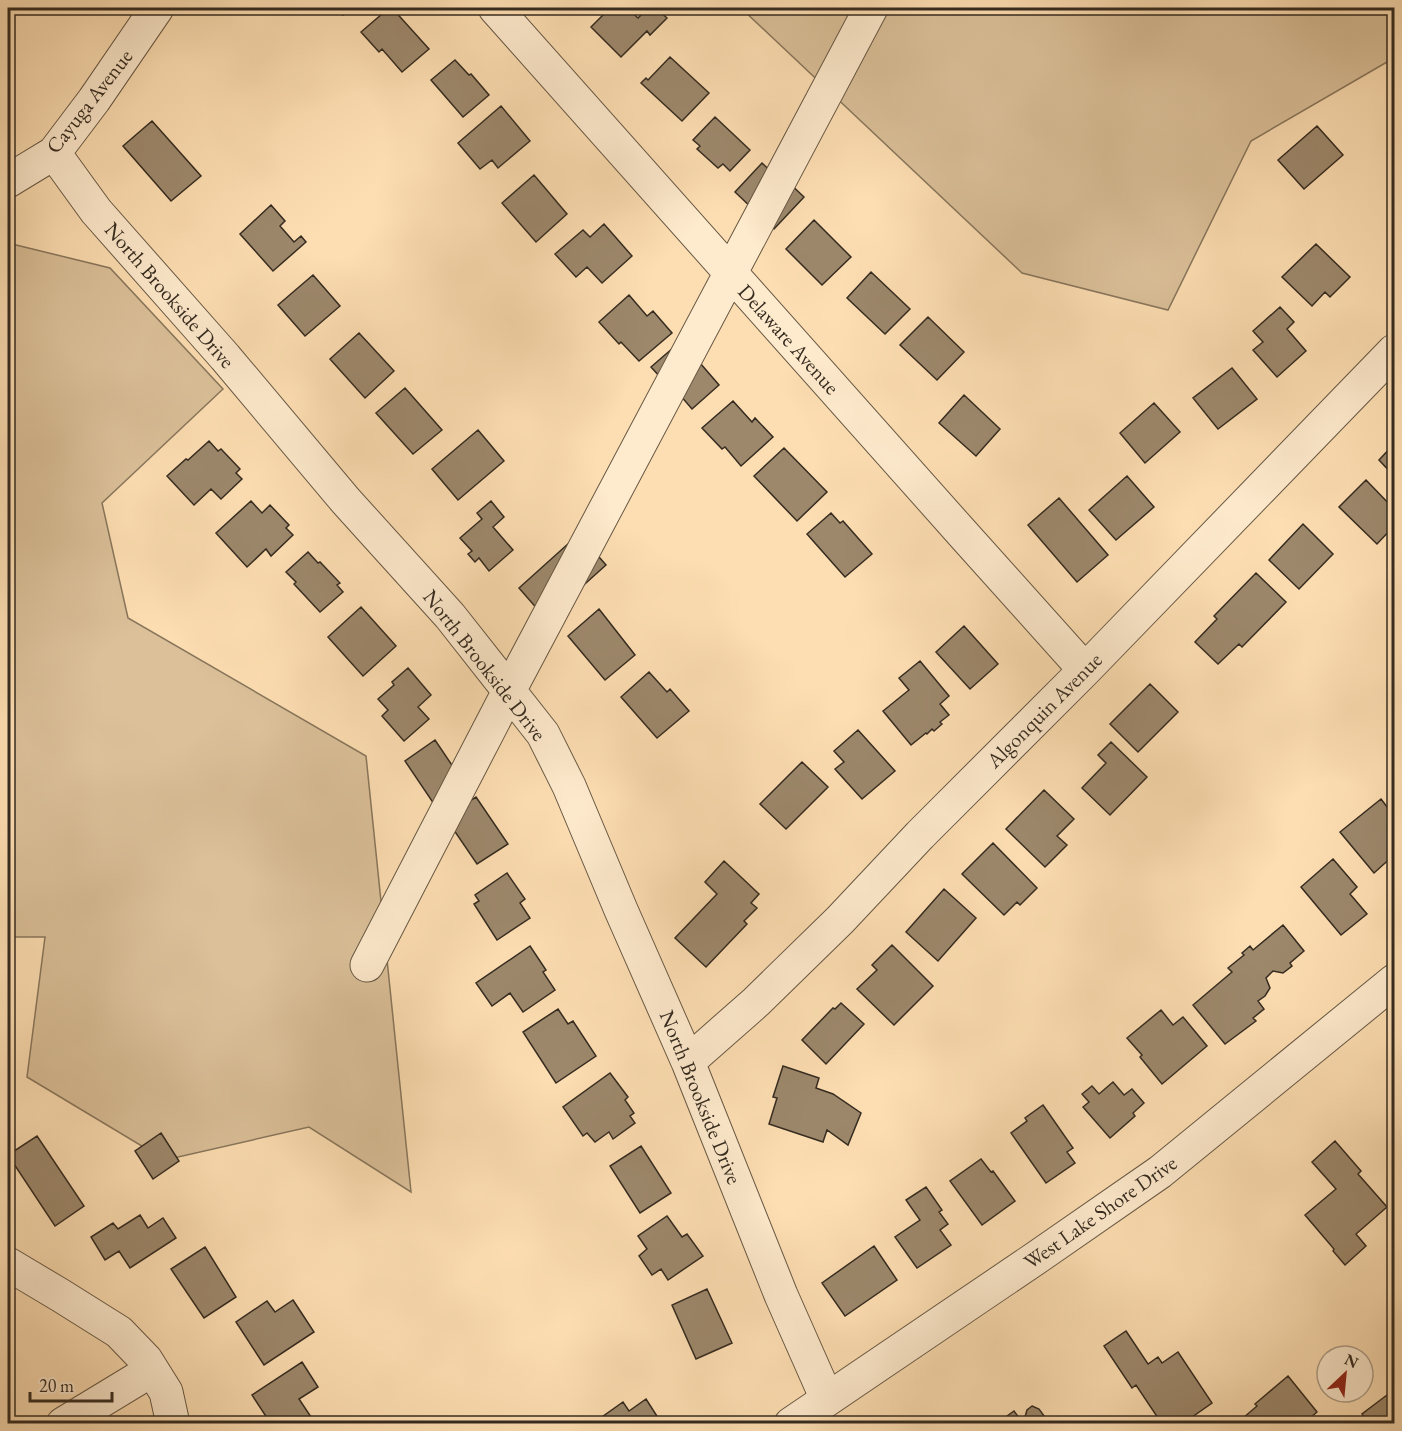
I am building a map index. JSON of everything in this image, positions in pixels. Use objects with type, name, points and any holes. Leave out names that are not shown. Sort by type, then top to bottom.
[{"type":"street","name":"Cayuga Avenue","points":[[8,181],[54,153],[157,8]]},
{"type":"street","name":"Delaware Avenue","points":[[495,8],[1085,670]]},
{"type":"street","points":[[367,965],[509,691],[871,8]]},
{"type":"street","name":"North Brookside Drive","points":[[54,153],[96,211],[225,357],[346,501],[450,616],[543,734],[569,786],[688,1062],[781,1295],[827,1399]]},
{"type":"street","name":"Algonquin Avenue","points":[[688,1062],[756,1002],[840,920],[1395,351]]},
{"type":"street","name":"West Lake Shore Drive","points":[[791,1424],[1160,1172],[1395,981]]},
{"type":"street","points":[[8,1264],[118,1332],[146,1360],[166,1392],[172,1424]]},
{"type":"street","points":[[63,1424],[152,1370]]},
{"type":"shaded area","points":[[741,8],[1394,8],[1394,58],[1251,141],[1168,310],[1022,273]]},
{"type":"shaded area","points":[[8,243],[110,268],[223,389],[102,503],[128,618],[366,756],[411,1192],[309,1127],[165,1160],[27,1077],[45,937],[8,937]]},
{"type":"building","points":[[336,8],[352,8],[343,15]]},
{"type":"building","points":[[389,8],[392,8],[429,49],[402,72],[382,49],[379,52],[361,32]]},
{"type":"building","points":[[610,8],[627,8],[638,18],[648,8],[656,8],[667,18],[650,35],[647,31],[621,57],[591,27]]},
{"type":"building","points":[[670,57],[709,93],[682,121],[641,83],[646,78],[648,80]]},
{"type":"building","points":[[455,60],[489,95],[463,117],[431,80]]},
{"type":"building","points":[[501,106],[530,141],[498,168],[492,160],[480,169],[458,143]]},
{"type":"building","points":[[715,117],[750,150],[730,171],[723,164],[718,168],[697,149],[700,146],[693,140]]},
{"type":"building","points":[[152,121],[201,176],[171,201],[123,146]]},
{"type":"building","points":[[1317,126],[1343,155],[1304,189],[1278,160]]},
{"type":"building","points":[[762,163],[781,181],[784,178],[804,197],[774,229],[735,192]]},
{"type":"building","points":[[534,175],[567,214],[536,242],[502,203]]},
{"type":"building","points":[[271,205],[285,221],[280,226],[294,242],[301,236],[306,242],[273,271],[240,234]]},
{"type":"building","points":[[814,220],[851,257],[822,285],[786,249]]},
{"type":"building","points":[[604,224],[632,256],[602,283],[587,267],[576,277],[555,254],[583,230],[590,237]]},
{"type":"building","points":[[1316,244],[1350,277],[1330,297],[1325,292],[1312,306],[1282,277]]},
{"type":"building","points":[[871,272],[910,309],[885,334],[847,298]]},
{"type":"building","points":[[313,275],[340,306],[305,336],[278,305]]},
{"type":"building","points":[[629,295],[647,316],[653,311],[672,333],[639,361],[599,322]]},
{"type":"building","points":[[1280,307],[1294,322],[1287,329],[1306,351],[1277,377],[1253,350],[1263,342],[1253,331]]},
{"type":"building","points":[[928,317],[964,352],[937,380],[900,345]]},
{"type":"building","points":[[359,333],[394,371],[365,398],[330,359]]},
{"type":"building","points":[[681,341],[719,385],[692,409],[651,367]]},
{"type":"building","points":[[1232,368],[1257,399],[1218,429],[1193,398]]},
{"type":"building","points":[[405,388],[442,430],[413,454],[376,413]]},
{"type":"building","points":[[964,395],[1000,429],[976,456],[939,423]]},
{"type":"building","points":[[733,401],[752,422],[755,418],[773,437],[741,466],[725,447],[722,449],[702,428]]},
{"type":"building","points":[[1154,403],[1180,432],[1145,463],[1120,433]]},
{"type":"building","points":[[478,430],[504,461],[458,500],[432,469]]},
{"type":"building","points":[[209,441],[218,451],[221,449],[240,469],[236,473],[242,479],[221,499],[211,489],[194,505],[167,476]]},
{"type":"building","points":[[1394,444],[1394,476],[1379,460]]},
{"type":"building","points":[[784,448],[827,492],[797,521],[754,476]]},
{"type":"building","points":[[1127,476],[1154,507],[1116,540],[1089,510]]},
{"type":"building","points":[[1366,480],[1394,509],[1394,526],[1377,544],[1339,507]]},
{"type":"building","points":[[1059,498],[1108,555],[1077,582],[1028,525]]},
{"type":"building","points":[[251,501],[262,513],[270,505],[289,525],[286,528],[293,535],[271,556],[266,549],[247,567],[216,533]]},
{"type":"building","points":[[491,501],[504,517],[493,527],[513,550],[489,571],[479,558],[475,562],[468,554],[472,551],[460,538],[482,519],[477,513]]},
{"type":"building","points":[[831,513],[840,523],[843,521],[872,554],[845,577],[807,534]]},
{"type":"building","points":[[1303,524],[1333,554],[1299,589],[1269,560]]},
{"type":"building","points":[[579,534],[606,565],[546,619],[519,588]]},
{"type":"building","points":[[308,552],[340,583],[337,585],[343,592],[320,612],[286,572]]},
{"type":"building","points":[[1256,573],[1286,602],[1242,647],[1239,644],[1218,664],[1195,642],[1217,619],[1214,616]]},
{"type":"building","points":[[361,607],[396,646],[363,676],[328,637]]},
{"type":"building","points":[[599,609],[635,655],[605,680],[568,636]]},
{"type":"building","points":[[964,626],[998,664],[970,689],[936,652]]},
{"type":"building","points":[[920,661],[949,696],[940,704],[949,715],[934,731],[932,729],[911,745],[883,711],[909,690],[899,678]]},
{"type":"building","points":[[408,668],[431,695],[418,707],[429,719],[404,741],[382,716],[388,710],[378,699]]},
{"type":"building","points":[[649,672],[667,692],[670,689],[689,711],[657,738],[621,697]]},
{"type":"building","points":[[1150,684],[1178,712],[1138,752],[1110,724]]},
{"type":"building","points":[[858,730],[895,771],[862,799],[835,769],[844,762],[834,751]]},
{"type":"building","points":[[435,740],[466,786],[436,807],[405,761]]},
{"type":"building","points":[[1111,742],[1147,777],[1110,815],[1082,788],[1106,763],[1098,755]]},
{"type":"building","points":[[802,762],[828,787],[786,829],[760,804]]},
{"type":"building","points":[[1044,790],[1074,819],[1057,836],[1067,845],[1045,867],[1006,829]]},
{"type":"building","points":[[476,797],[508,844],[477,864],[445,817]]},
{"type":"building","points":[[1381,799],[1394,816],[1394,855],[1374,873],[1340,832]]},
{"type":"building","points":[[993,843],[1037,888],[1020,905],[1017,902],[1004,915],[962,874]]},
{"type":"building","points":[[1333,859],[1357,887],[1350,894],[1367,914],[1341,935],[1301,887]]},
{"type":"building","points":[[724,861],[759,894],[751,903],[757,908],[744,921],[747,924],[706,967],[675,938],[717,894],[705,882]]},
{"type":"building","points":[[507,873],[525,899],[520,903],[530,918],[497,940],[474,904],[479,901],[475,895]]},
{"type":"building","points":[[944,889],[976,918],[938,961],[906,932]]},
{"type":"building","points":[[1283,925],[1304,951],[1290,963],[1292,966],[1283,973],[1273,971],[1266,978],[1270,988],[1258,1001],[1264,1009],[1253,1018],[1256,1021],[1225,1044],[1193,1005],[1232,972],[1228,968],[1244,955],[1242,953],[1250,946],[1253,950]]},
{"type":"building","points":[[892,945],[933,986],[894,1025],[857,989],[877,970],[872,965]]},
{"type":"building","points":[[530,946],[546,970],[543,972],[555,990],[523,1012],[510,993],[492,1006],[476,983]]},
{"type":"building","points":[[841,1003],[864,1024],[826,1064],[802,1040],[833,1008],[835,1009]]},
{"type":"building","points":[[558,1009],[568,1024],[573,1021],[596,1056],[556,1083],[523,1032]]},
{"type":"building","points":[[1161,1010],[1173,1025],[1183,1017],[1207,1046],[1162,1084],[1127,1038]]},
{"type":"building","points":[[783,1066],[819,1078],[816,1088],[833,1094],[861,1113],[848,1145],[827,1130],[823,1142],[769,1124],[777,1098],[773,1097]]},
{"type":"building","points":[[610,1073],[628,1097],[625,1100],[634,1113],[630,1116],[635,1123],[613,1139],[609,1132],[595,1142],[587,1133],[583,1136],[563,1107]]},
{"type":"building","points":[[1113,1082],[1124,1095],[1132,1089],[1144,1103],[1133,1113],[1135,1116],[1110,1138],[1083,1107],[1089,1102],[1082,1094],[1092,1086],[1099,1094]]},
{"type":"building","points":[[1043,1105],[1073,1148],[1067,1152],[1075,1163],[1046,1183],[1011,1133],[1027,1121],[1025,1118]]},
{"type":"building","points":[[161,1133],[179,1161],[153,1179],[135,1151]]},
{"type":"building","points":[[37,1136],[84,1206],[55,1226],[8,1155]]},
{"type":"building","points":[[1335,1141],[1361,1171],[1358,1174],[1387,1207],[1356,1234],[1366,1246],[1345,1265],[1305,1215],[1336,1189],[1312,1162]]},
{"type":"building","points":[[641,1146],[671,1193],[640,1213],[610,1166]]},
{"type":"building","points":[[981,1159],[1015,1201],[982,1225],[950,1181]]},
{"type":"building","points":[[926,1187],[942,1210],[939,1212],[948,1224],[940,1230],[951,1245],[917,1268],[895,1237],[920,1220],[906,1200]]},
{"type":"building","points":[[140,1215],[148,1228],[163,1218],[176,1238],[130,1268],[119,1251],[105,1260],[91,1237],[113,1223],[118,1229]]},
{"type":"building","points":[[667,1216],[682,1237],[687,1234],[703,1256],[668,1280],[661,1269],[652,1275],[639,1256],[647,1249],[638,1236]]},
{"type":"building","points":[[874,1246],[897,1280],[845,1316],[822,1283]]},
{"type":"building","points":[[205,1247],[236,1297],[204,1318],[171,1269]]},
{"type":"building","points":[[707,1289],[732,1343],[696,1359],[672,1305]]},
{"type":"building","points":[[293,1300],[314,1332],[264,1365],[236,1322],[267,1301],[275,1312]]},
{"type":"building","points":[[1126,1331],[1148,1364],[1158,1357],[1162,1363],[1178,1352],[1212,1403],[1182,1424],[1162,1424],[1136,1385],[1132,1388],[1104,1346]]},
{"type":"building","points":[[302,1362],[318,1387],[299,1399],[315,1423],[271,1424],[252,1395]]},
{"type":"building","points":[[1288,1376],[1317,1412],[1303,1424],[1248,1424],[1243,1418],[1257,1406],[1255,1404]]},
{"type":"building","points":[[1387,1395],[1392,1403],[1394,1401],[1394,1424],[1369,1424],[1362,1414]]},
{"type":"building","points":[[646,1399],[662,1424],[592,1424],[623,1402],[629,1411]]},
{"type":"building","points":[[1032,1406],[1039,1409],[1050,1424],[996,1424],[1014,1411],[1022,1422],[1026,1419],[1027,1410]]}]
